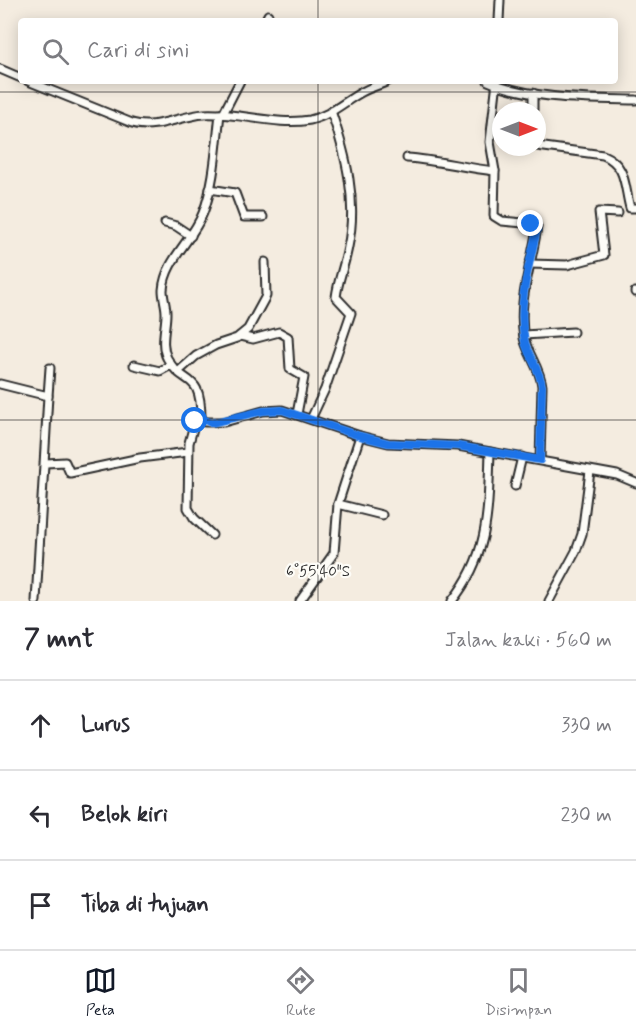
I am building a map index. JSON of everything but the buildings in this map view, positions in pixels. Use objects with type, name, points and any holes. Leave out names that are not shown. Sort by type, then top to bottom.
[{"type":"street","points":[[500,0],[500,18]]},
{"type":"street","points":[[0,69],[18,77]]},
{"type":"street","points":[[36,84],[141,126],[185,117],[221,114],[296,121],[322,116],[362,92],[381,84]]},
{"type":"street","points":[[201,418],[198,390],[171,365],[164,350],[166,312],[163,291],[171,265],[202,215],[210,189],[221,114],[238,84]]},
{"type":"street","points":[[498,84],[490,142],[495,171],[494,216],[502,221],[537,225],[523,297],[524,335],[542,386],[540,460]]},
{"type":"street","points":[[502,84],[533,93],[636,100]]},
{"type":"street","points":[[533,93],[533,102]]},
{"type":"street","points":[[310,419],[325,389],[351,313],[336,297],[348,246],[352,215],[344,149],[331,111]]},
{"type":"street","points":[[546,147],[603,155],[613,159],[622,167],[630,208],[636,208]]},
{"type":"street","points":[[407,158],[436,160],[460,167],[495,171]]},
{"type":"street","points":[[210,189],[235,193],[244,217],[263,217]]},
{"type":"street","points":[[529,264],[567,265],[604,255],[599,212],[618,213]]},
{"type":"street","points":[[165,223],[176,226],[191,236]]},
{"type":"street","points":[[179,371],[196,356],[240,336],[248,328],[266,296],[265,262]]},
{"type":"street","points":[[240,336],[253,339],[279,332],[288,337],[290,369],[304,377],[297,414]]},
{"type":"street","points":[[524,335],[573,332]]},
{"type":"street","points":[[134,365],[160,371],[171,365]]},
{"type":"street","points":[[36,601],[50,368]]},
{"type":"street","points":[[0,384],[48,396]]},
{"type":"street","points":[[201,418],[211,423],[272,410],[297,414],[360,436],[404,445],[458,446],[617,474],[636,483]]},
{"type":"street","points":[[201,418],[195,421],[188,452],[188,507],[194,518],[212,535]]},
{"type":"street","points":[[300,601],[334,553],[338,504],[360,436]]},
{"type":"street","points":[[46,463],[65,462],[70,473],[140,458],[188,452]]},
{"type":"street","points":[[452,601],[470,574],[481,550],[487,516],[490,452]]},
{"type":"street","points":[[515,486],[522,457]]},
{"type":"street","points":[[549,601],[576,551],[582,534],[590,471]]},
{"type":"street","points":[[338,504],[382,515]]},
{"type":"route","points":[[195,421],[201,418],[205,422],[224,422],[263,411],[282,410],[388,443],[458,446],[540,460],[541,376],[526,345],[522,307],[537,230],[537,225],[531,224]]}]
